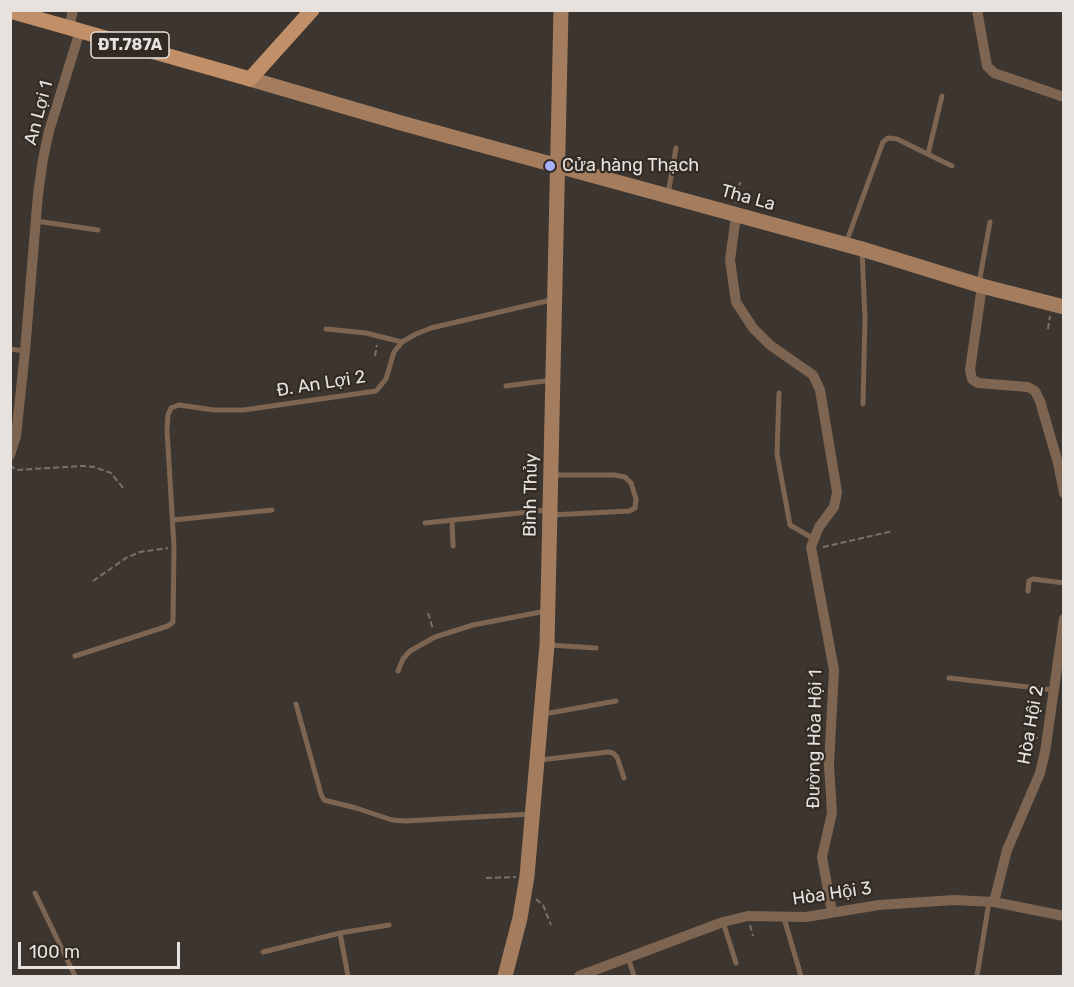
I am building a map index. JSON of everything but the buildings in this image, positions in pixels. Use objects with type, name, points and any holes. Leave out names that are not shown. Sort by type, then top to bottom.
[{"type":"main road","points":[[250,79],[312,10]]},
{"type":"main road","name":"Bình Thủy","points":[[505,976],[526,884],[547,645],[561,10]]},
{"type":"main road","name":"ĐT.787A","points":[[10,11],[250,79]]},
{"type":"main road","name":"Tha La","points":[[250,79],[1064,307]]},
{"type":"street","name":"An Lợi 1","points":[[10,455],[14,450],[16,436],[42,171],[49,131],[74,29],[73,10]]},
{"type":"street","points":[[977,10],[987,66],[994,73],[1062,95]]},
{"type":"street","points":[[735,215],[730,260],[736,302],[753,328],[770,345],[813,375],[820,390],[837,492],[834,507],[819,528],[813,544]]},
{"type":"street","points":[[980,285],[970,370],[972,379],[978,383],[1028,387],[1035,392],[1043,411],[1064,493]]},
{"type":"street","name":"Đường Hòa Hội 1","points":[[813,544],[834,670],[829,765],[832,813],[822,857],[832,912]]},
{"type":"street","name":"Hòa Hội 2","points":[[991,902],[1006,850],[1040,773],[1064,619]]},
{"type":"street","name":"Hòa Hội 3","points":[[579,976],[723,922],[748,916],[806,917],[879,904],[927,900],[991,902],[1064,916]]},
{"type":"lane","points":[[928,154],[942,96]]},
{"type":"lane","points":[[845,245],[883,142],[888,138],[897,139],[952,166]]},
{"type":"lane","points":[[668,196],[676,148]]},
{"type":"lane","points":[[36,220],[98,230]]},
{"type":"lane","points":[[980,285],[990,222]]},
{"type":"lane","points":[[862,249],[865,328],[863,404]]},
{"type":"lane","points":[[326,328],[353,331],[402,342],[431,328],[556,299]]},
{"type":"lane","name":"Đ. An Lợi 2","points":[[173,520],[168,415],[171,408],[178,405],[230,412],[376,391],[386,379],[394,352],[402,342]]},
{"type":"lane","points":[[10,349],[25,351]]},
{"type":"lane","points":[[506,386],[553,380]]},
{"type":"lane","points":[[779,393],[777,454],[790,525],[813,544]]},
{"type":"lane","points":[[426,523],[549,513],[629,511],[635,508],[636,499],[631,483],[625,477],[550,475]]},
{"type":"lane","points":[[75,656],[168,626],[173,622],[173,520],[272,510]]},
{"type":"lane","points":[[452,520],[453,546]]},
{"type":"lane","points":[[1028,591],[1029,580],[1033,579],[1064,583]]},
{"type":"lane","points":[[398,671],[403,659],[410,651],[435,637],[473,625],[548,611]]},
{"type":"lane","points":[[547,645],[596,648]]},
{"type":"lane","points":[[949,678],[1054,690]]},
{"type":"lane","points":[[542,715],[616,701]]},
{"type":"lane","points":[[296,704],[324,800],[392,820],[405,821],[533,814]]},
{"type":"lane","points":[[538,760],[613,753],[624,778]]},
{"type":"lane","points":[[35,892],[75,976]]},
{"type":"lane","points":[[977,976],[991,902]]},
{"type":"lane","points":[[784,918],[801,976]]},
{"type":"lane","points":[[723,922],[736,963]]},
{"type":"lane","points":[[263,952],[340,933],[388,925]]},
{"type":"lane","points":[[340,933],[348,976]]},
{"type":"lane","points":[[628,957],[634,976]]},
{"type":"path","points":[[735,215],[740,182]]},
{"type":"path","points":[[375,356],[378,336]]},
{"type":"path","points":[[10,465],[16,470],[94,467],[111,472],[124,489]]},
{"type":"path","points":[[813,544],[893,531]]},
{"type":"path","points":[[93,581],[126,558],[140,552],[174,547]]},
{"type":"path","points":[[428,613],[435,637]]},
{"type":"path","points":[[486,878],[526,884],[543,905],[551,925]]},
{"type":"place","name":"Cửa hàng Thạch","points":[[550,166]]}]
